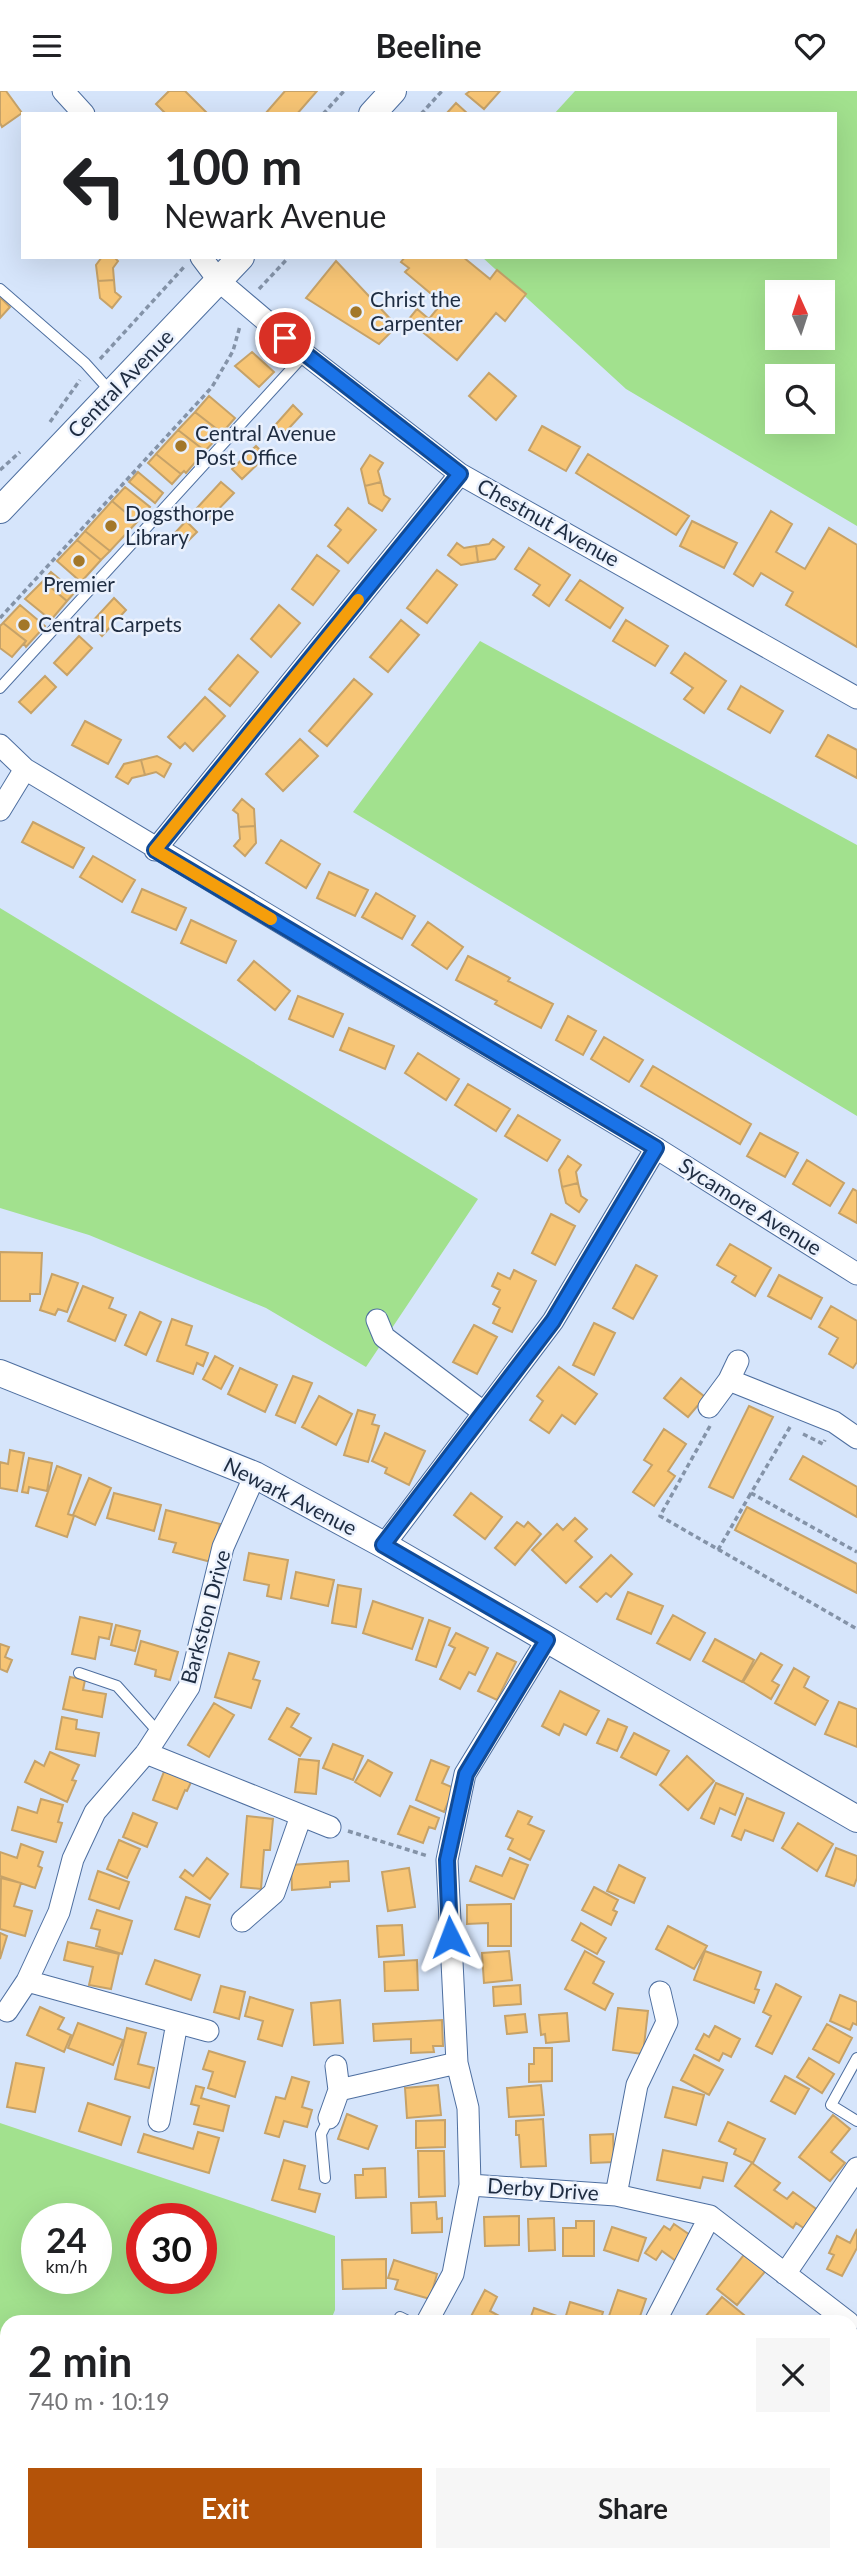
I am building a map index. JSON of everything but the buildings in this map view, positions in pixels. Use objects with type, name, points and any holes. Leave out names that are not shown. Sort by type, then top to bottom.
[{"type":"street","points":[[62,91],[82,112]]},
{"type":"street","points":[[374,112],[393,91]]},
{"type":"street","name":"Chestnut Avenue","points":[[202,259],[219,281],[245,304],[460,474],[857,698]]},
{"type":"street","name":"Central Avenue","points":[[0,510],[239,259]]},
{"type":"street","points":[[155,850],[460,474]]},
{"type":"street","name":"Sycamore Avenue","points":[[0,745],[25,769],[155,850],[656,1148],[857,1274]]},
{"type":"street","points":[[0,810],[25,769]]},
{"type":"street","points":[[383,1545],[553,1321],[656,1148]]},
{"type":"street","points":[[377,1320],[384,1337],[483,1412]]},
{"type":"street","points":[[710,1415],[738,1361]]},
{"type":"street","name":"Newark Avenue","points":[[0,1373],[255,1475],[383,1545],[857,1819]]},
{"type":"street","points":[[729,1380],[834,1423],[857,1438]]},
{"type":"street","name":"Barkston Drive","points":[[4,2016],[27,1981],[59,1912],[73,1859],[95,1812],[146,1753],[190,1687],[223,1547],[255,1475]]},
{"type":"street","points":[[431,2315],[453,2274],[470,2185],[468,2108],[457,2063],[447,1860],[466,1774],[547,1640]]},
{"type":"street","points":[[146,1753],[330,1827]]},
{"type":"street","points":[[242,1921],[274,1893],[301,1816]]},
{"type":"street","points":[[27,1981],[208,2031]]},
{"type":"street","name":"Derby Drive","points":[[616,2195],[637,2085],[667,2022],[660,1992]]},
{"type":"street","points":[[159,2121],[177,2023]]},
{"type":"street","points":[[339,2089],[457,2063]]},
{"type":"street","points":[[329,2118],[339,2089],[337,2066]]},
{"type":"street","points":[[785,2274],[857,2168]]},
{"type":"street","name":"Derby Drive","points":[[470,2185],[616,2195],[710,2216],[839,2315]]},
{"type":"street","points":[[659,2315],[710,2216]]},
{"type":"lane","points":[[0,289],[85,363],[112,393]]},
{"type":"lane","points":[[0,688],[305,354]]},
{"type":"lane","points":[[79,1673],[117,1686],[159,1733]]},
{"type":"lane","points":[[857,2058],[831,2105],[857,2120]]},
{"type":"lane","points":[[325,2178],[321,2134],[329,2118]]},
{"type":"path","points":[[325,112],[344,91]]},
{"type":"path","points":[[423,112],[442,91]]},
{"type":"path","points":[[0,618],[212,387],[233,351],[245,304],[287,259]]},
{"type":"path","points":[[710,1415],[660,1516],[857,1629]]},
{"type":"path","points":[[718,1550],[789,1427],[823,1444],[834,1423]]},
{"type":"path","points":[[751,1493],[857,1552]]},
{"type":"path","points":[[330,1827],[417,1854],[447,1860]]},
{"type":"green space","points":[[575,91],[857,91],[857,526],[626,389],[484,259],[837,259],[837,112],[556,112]]},
{"type":"green space","points":[[480,641],[857,845],[857,1116],[353,812]]},
{"type":"green space","points":[[0,908],[478,1199],[366,1367],[266,1308],[89,1235],[0,1208]]},
{"type":"green space","points":[[0,2123],[335,2236],[333,2315],[0,2315]]},
{"type":"slow traffic","points":[[271,919],[155,850],[358,600]]},
{"type":"place","name":"Christ the Carpenter","points":[[356,312]]},
{"type":"place","name":"Central Avenue Post Office","points":[[181,446]]},
{"type":"place","name":"Dogsthorpe Library","points":[[111,526]]},
{"type":"place","name":"Premier","points":[[79,561]]},
{"type":"place","name":"Central Carpets","points":[[24,625]]},
{"type":"route","points":[[285,338],[460,474],[155,850],[656,1148],[553,1321],[383,1545],[547,1640],[466,1774],[447,1860],[450,1937]]}]
